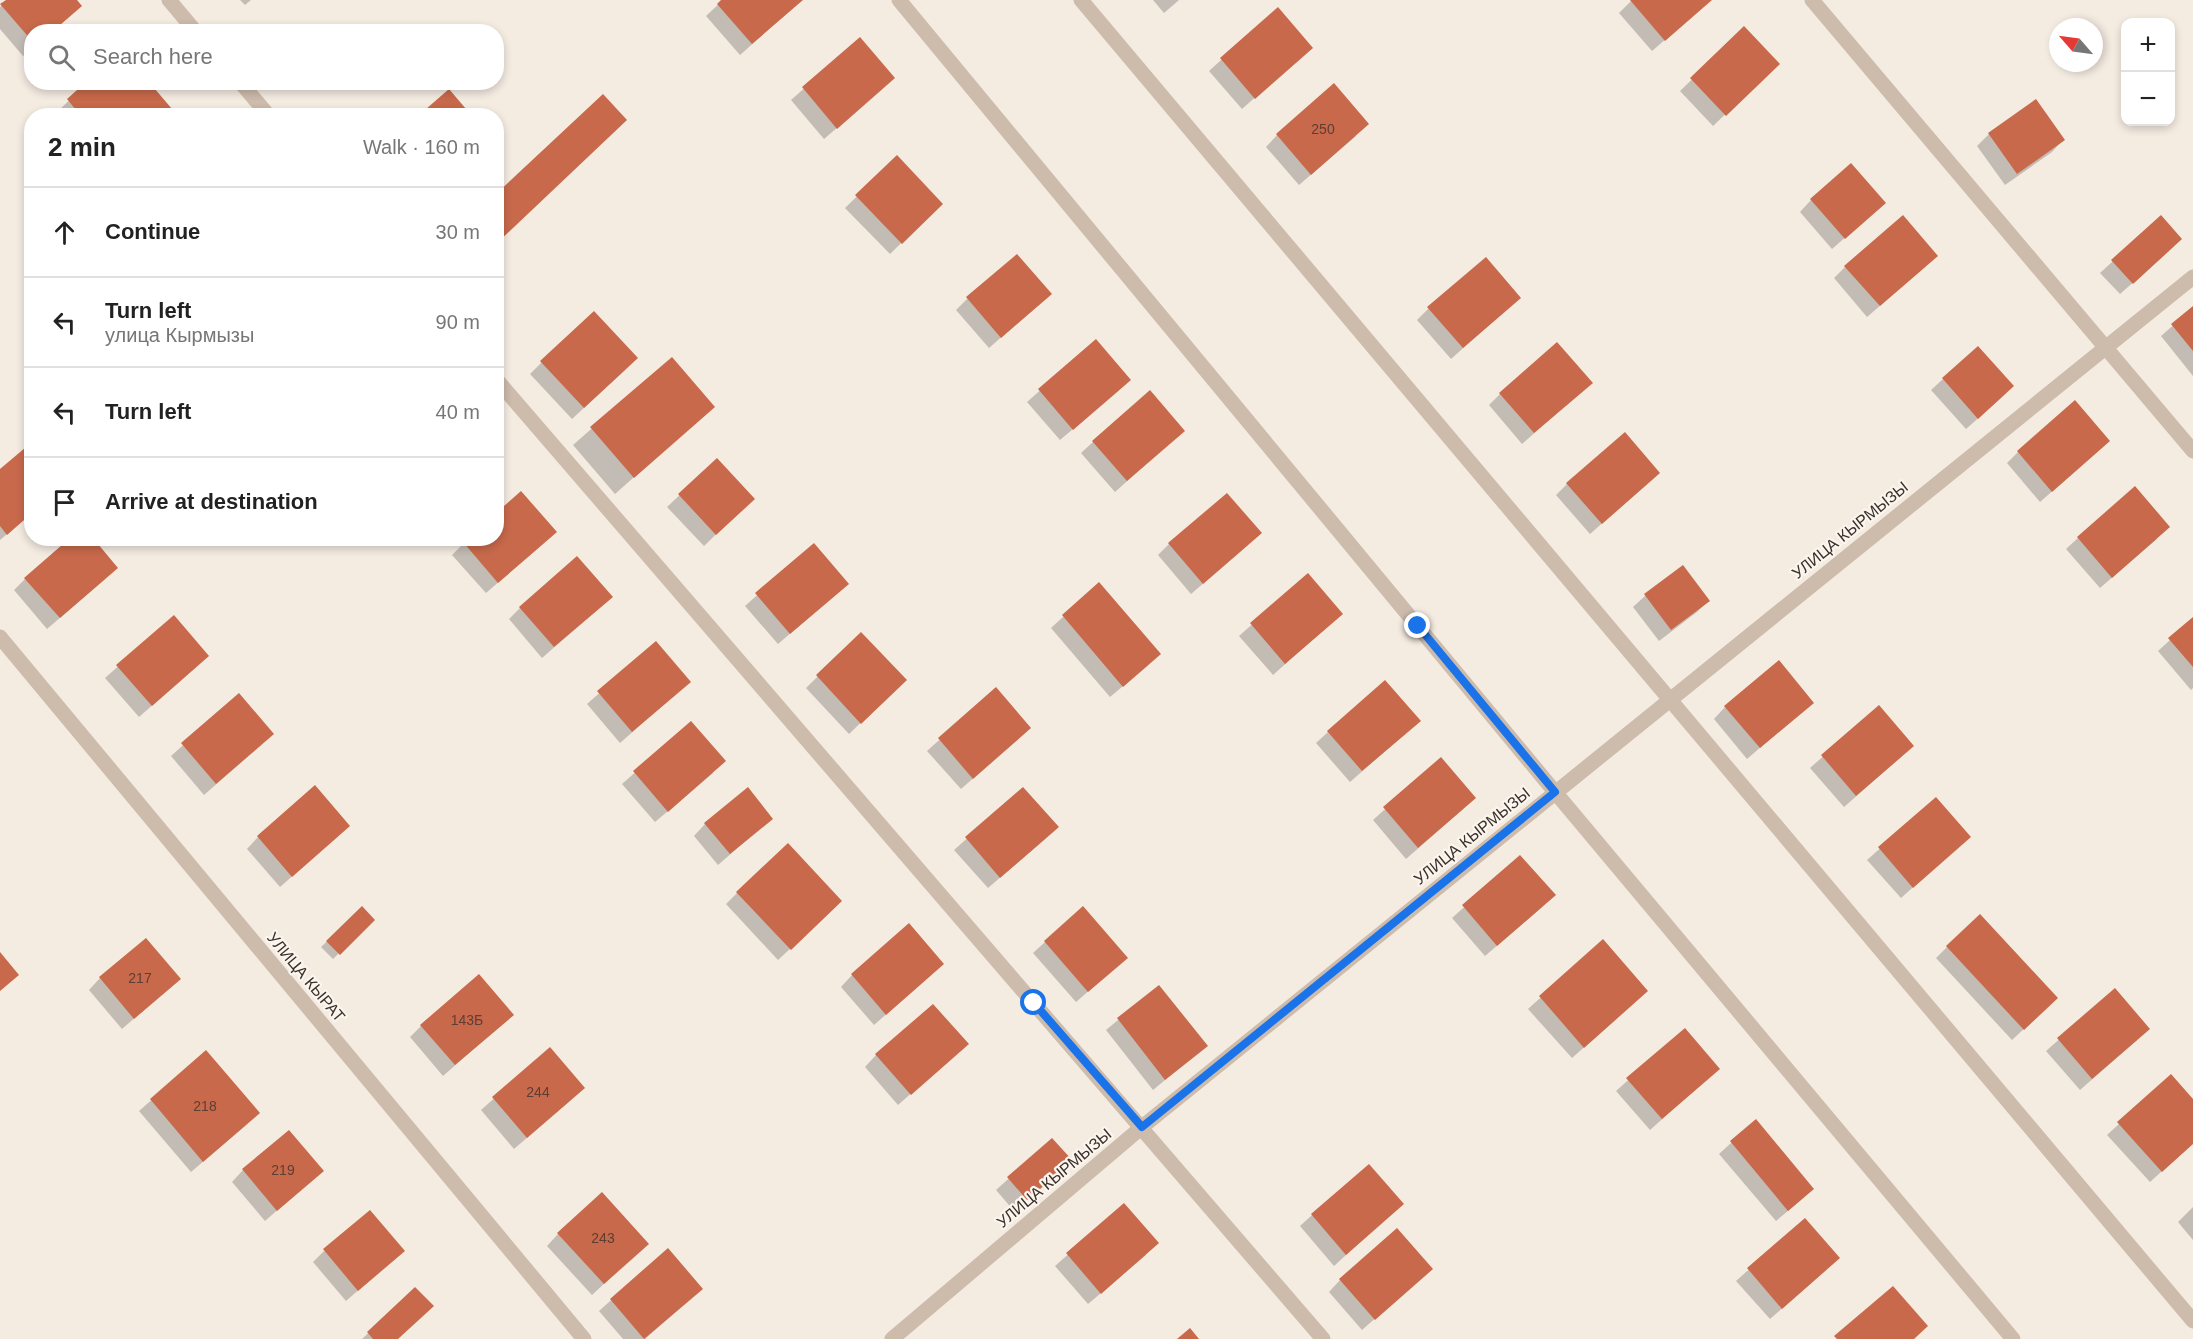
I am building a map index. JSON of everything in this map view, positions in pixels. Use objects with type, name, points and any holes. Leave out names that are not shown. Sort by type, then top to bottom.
[{"type":"street","points":[[169,0],[189,24]]},
{"type":"street","points":[[899,0],[1555,792],[2013,1339]]},
{"type":"street","points":[[1082,0],[2193,1322]]},
{"type":"street","points":[[1812,0],[2193,451]]},
{"type":"street","points":[[247,90],[262,108]]},
{"type":"street","name":"УЛИЦА КЫРМЫЗЫ","points":[[892,1339],[1142,1127],[2193,277]]},
{"type":"street","points":[[504,388],[1323,1339]]},
{"type":"street","name":"УЛИЦА КЫРАТ","points":[[0,637],[584,1339]]},
{"type":"building","points":[[6,0],[77,0],[82,6],[61,24],[24,24],[24,32],[0,4]]},
{"type":"building","points":[[721,0],[803,0],[752,44],[717,4]]},
{"type":"building","points":[[1630,0],[1712,0],[1665,41]]},
{"type":"building","points":[[1278,7],[1313,48],[1255,99],[1220,58]]},
{"type":"building","points":[[1744,26],[1780,64],[1726,116],[1690,78]]},
{"type":"building","points":[[860,37],[895,78],[837,129],[802,87]]},
{"type":"building","points":[[1334,83],[1369,124],[1311,175],[1276,134]]},
{"type":"building","points":[[77,90],[156,90],[171,108],[74,108],[67,99]]},
{"type":"building","points":[[450,90],[465,108],[427,108]]},
{"type":"building","points":[[603,94],[627,120],[504,236],[504,187]]},
{"type":"building","points":[[2036,99],[2065,140],[2017,174],[1988,133]]},
{"type":"building","points":[[897,155],[943,204],[902,244],[855,195]]},
{"type":"building","points":[[1851,163],[1886,203],[1845,239],[1810,199]]},
{"type":"building","points":[[1903,215],[1938,256],[1880,306],[1844,266]]},
{"type":"building","points":[[2161,215],[2182,239],[2133,284],[2111,260]]},
{"type":"building","points":[[1017,254],[1052,294],[1001,338],[966,297]]},
{"type":"building","points":[[1486,257],[1521,298],[1463,348],[1427,307]]},
{"type":"building","points":[[2193,306],[2193,351],[2171,324]]},
{"type":"building","points":[[594,311],[638,358],[584,408],[540,361]]},
{"type":"building","points":[[1096,339],[1131,380],[1073,430],[1038,389]]},
{"type":"building","points":[[1557,342],[1593,383],[1534,433],[1499,393]]},
{"type":"building","points":[[1978,346],[2014,386],[1978,419],[1942,378]]},
{"type":"building","points":[[672,357],[715,407],[634,478],[590,427]]},
{"type":"building","points":[[1150,390],[1185,431],[1127,481],[1092,441]]},
{"type":"building","points":[[2075,400],[2110,441],[2052,492],[2017,451]]},
{"type":"building","points":[[1625,432],[1660,473],[1602,524],[1566,483]]},
{"type":"building","points":[[24,449],[24,520],[7,535],[0,526],[0,469]]},
{"type":"building","points":[[717,458],[755,499],[716,535],[678,494]]},
{"type":"building","points":[[2135,486],[2170,527],[2112,578],[2077,537]]},
{"type":"building","points":[[521,491],[557,532],[498,583],[466,546],[504,546],[504,506]]},
{"type":"building","points":[[1227,493],[1262,533],[1203,584],[1168,543]]},
{"type":"building","points":[[814,543],[849,584],[790,634],[755,593]]},
{"type":"building","points":[[61,546],[100,546],[118,568],[60,618],[24,578]]},
{"type":"building","points":[[577,556],[613,597],[554,647],[519,607]]},
{"type":"building","points":[[1683,565],[1710,601],[1671,630],[1644,594]]},
{"type":"building","points":[[1308,573],[1343,614],[1285,664],[1250,623]]},
{"type":"building","points":[[1099,582],[1161,654],[1123,687],[1062,615]]},
{"type":"building","points":[[174,615],[209,656],[152,706],[116,665]]},
{"type":"building","points":[[2193,617],[2193,667],[2168,638]]},
{"type":"building","points":[[861,632],[907,680],[861,724],[816,675]]},
{"type":"building","points":[[656,641],[691,682],[632,732],[597,691]]},
{"type":"building","points":[[1779,660],[1814,703],[1760,748],[1724,706]]},
{"type":"building","points":[[1385,680],[1421,721],[1362,771],[1327,731]]},
{"type":"building","points":[[996,687],[1031,728],[973,779],[938,738]]},
{"type":"building","points":[[239,693],[274,734],[216,784],[181,743]]},
{"type":"building","points":[[1879,705],[1914,746],[1856,796],[1821,755]]},
{"type":"building","points":[[691,721],[726,761],[668,812],[633,771]]},
{"type":"building","points":[[1441,757],[1476,798],[1418,848],[1383,807]]},
{"type":"building","points":[[315,785],[350,826],[292,877],[257,836]]},
{"type":"building","points":[[748,787],[773,819],[730,854],[704,823]]},
{"type":"building","points":[[1023,787],[1059,827],[1000,878],[965,837]]},
{"type":"building","points":[[1936,797],[1971,837],[1913,888],[1878,847]]},
{"type":"building","points":[[788,843],[842,901],[791,950],[736,892]]},
{"type":"building","points":[[1520,855],[1556,895],[1497,946],[1462,905]]},
{"type":"building","points":[[362,906],[375,920],[340,955],[326,941]]},
{"type":"building","points":[[1083,906],[1128,958],[1088,992],[1044,941]]},
{"type":"building","points":[[1980,914],[2058,998],[2024,1030],[1946,946]]},
{"type":"building","points":[[909,923],[944,964],[886,1015],[851,974]]},
{"type":"building","points":[[146,938],[181,979],[134,1019],[99,977]]},
{"type":"building","points":[[1603,939],[1648,991],[1584,1048],[1539,996]]},
{"type":"building","points":[[0,952],[19,975],[0,991]]},
{"type":"building","points":[[479,974],[514,1015],[455,1065],[420,1025]]},
{"type":"building","points":[[1159,985],[1208,1046],[1165,1080],[1117,1018]]},
{"type":"building","points":[[2115,988],[2150,1029],[2092,1079],[2057,1038]]},
{"type":"building","points":[[933,1004],[969,1044],[911,1095],[875,1054]]},
{"type":"building","points":[[1685,1028],[1720,1069],[1662,1119],[1626,1078]]},
{"type":"building","points":[[550,1047],[585,1088],[527,1138],[492,1097]]},
{"type":"building","points":[[206,1050],[260,1113],[203,1162],[150,1099]]},
{"type":"building","points":[[2171,1074],[2193,1099],[2193,1144],[2162,1172],[2117,1122]]},
{"type":"building","points":[[1756,1119],[1814,1189],[1788,1211],[1730,1141]]},
{"type":"building","points":[[289,1130],[324,1171],[277,1211],[242,1169]]},
{"type":"building","points":[[1052,1138],[1073,1161],[1027,1200],[1007,1177]]},
{"type":"building","points":[[1369,1164],[1404,1204],[1346,1255],[1311,1214]]},
{"type":"building","points":[[602,1192],[649,1244],[604,1284],[557,1233]]},
{"type":"building","points":[[1124,1203],[1159,1243],[1101,1294],[1066,1253]]},
{"type":"building","points":[[370,1210],[405,1251],[358,1291],[323,1249]]},
{"type":"building","points":[[1805,1218],[1840,1258],[1782,1309],[1747,1268]]},
{"type":"building","points":[[1397,1228],[1433,1269],[1375,1320],[1339,1279]]},
{"type":"building","points":[[668,1248],[703,1289],[644,1339],[610,1299]]},
{"type":"building","points":[[1893,1286],[1928,1326],[1914,1339],[1837,1339],[1834,1336]]},
{"type":"building","points":[[415,1287],[434,1306],[398,1339],[373,1339],[367,1332]]},
{"type":"building","points":[[1190,1328],[1199,1339],[1177,1339]]},
{"type":"route","points":[[1034,1003],[1142,1127],[1555,792],[1418,626]]}]
